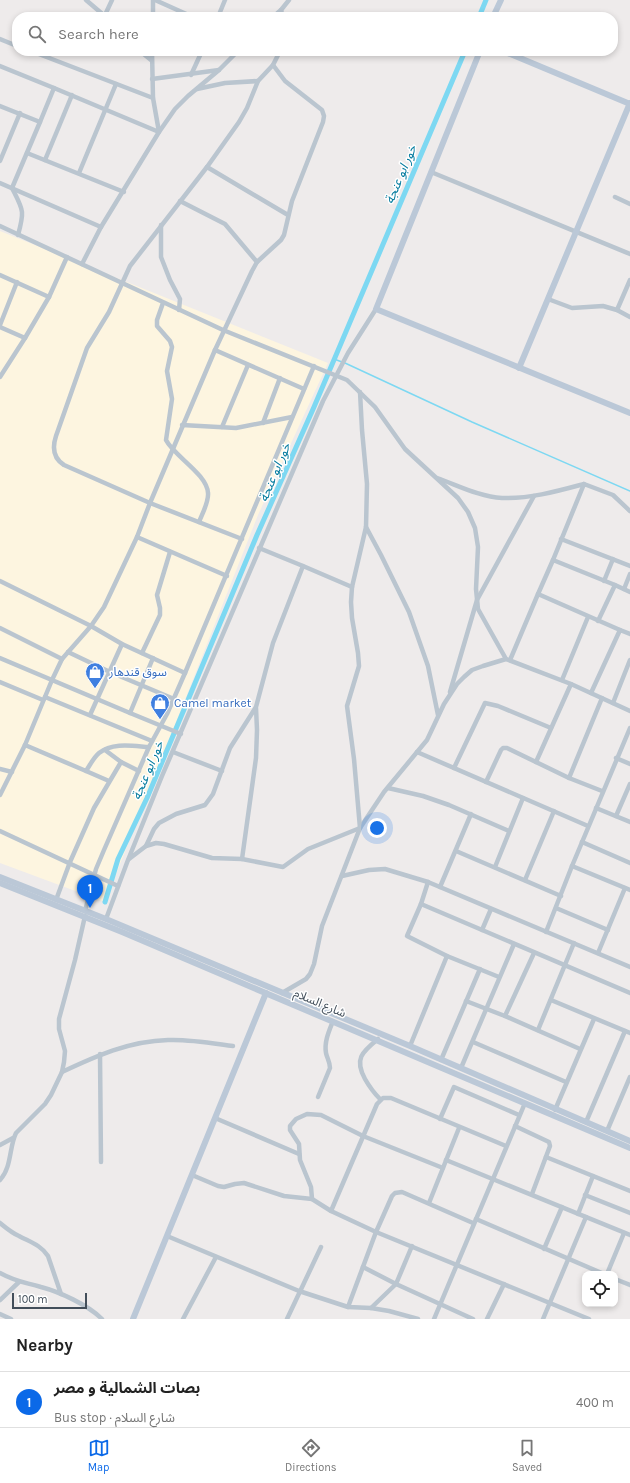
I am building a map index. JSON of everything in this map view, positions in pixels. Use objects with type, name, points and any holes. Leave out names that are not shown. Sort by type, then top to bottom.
[{"type":"main road","points":[[496,12],[500,0]]},
{"type":"main road","points":[[478,56],[376,309],[630,413]]},
{"type":"main road","points":[[515,56],[630,103],[519,368]]},
{"type":"main road","name":"شارع السلام","points":[[0,877],[56,900],[266,993],[378,1039],[630,1148]]},
{"type":"main road","name":"شارع السلام","points":[[0,883],[85,914],[106,919],[410,1046],[555,1110],[630,1141]]},
{"type":"main road","points":[[133,1319],[266,993]]},
{"type":"street","points":[[86,0],[101,12]]},
{"type":"street","points":[[108,12],[112,0]]},
{"type":"street","points":[[153,12],[154,0],[182,12]]},
{"type":"street","points":[[220,12],[225,0]]},
{"type":"street","points":[[279,12],[289,0]]},
{"type":"street","points":[[0,39],[12,44]]},
{"type":"street","points":[[43,56],[153,98]]},
{"type":"street","points":[[146,56],[151,60]]},
{"type":"street","points":[[151,56],[153,98],[159,132]]},
{"type":"street","points":[[191,74],[200,56]]},
{"type":"street","points":[[82,264],[101,227],[124,192],[159,132],[175,109],[233,56]]},
{"type":"street","points":[[242,539],[150,503],[64,466],[55,456],[54,449],[56,436],[87,348],[109,312],[130,266],[239,122],[251,99],[258,81],[273,65],[278,56]]},
{"type":"street","points":[[0,794],[25,745],[62,659],[91,626],[104,607],[137,537],[182,425],[223,330],[257,262],[281,240],[284,235],[288,215],[301,174],[323,122],[324,113],[318,106],[285,81],[273,65]]},
{"type":"street","points":[[0,66],[159,132]]},
{"type":"street","points":[[152,79],[219,70]]},
{"type":"street","points":[[196,90],[225,83],[258,81]]},
{"type":"street","points":[[79,174],[116,84]]},
{"type":"street","points":[[18,234],[23,219],[22,210],[12,188],[54,88]]},
{"type":"street","points":[[44,160],[72,95]]},
{"type":"street","points":[[0,106],[40,122]]},
{"type":"street","points":[[0,161],[20,113]]},
{"type":"street","points":[[27,153],[124,192]]},
{"type":"street","points":[[206,167],[288,215]]},
{"type":"street","points":[[431,172],[630,254]]},
{"type":"street","points":[[0,183],[101,227]]},
{"type":"street","points":[[615,197],[630,204]]},
{"type":"street","points":[[180,201],[225,224],[257,262]]},
{"type":"street","points":[[161,225],[161,257],[170,280],[180,299],[179,310]]},
{"type":"street","points":[[0,226],[223,330],[347,380],[375,407],[404,449],[458,498],[472,520],[478,547],[478,609],[508,659],[562,680],[630,711]]},
{"type":"street","points":[[0,377],[49,297],[67,257]]},
{"type":"street","points":[[0,275],[49,297]]},
{"type":"street","points":[[617,310],[630,280]]},
{"type":"street","points":[[17,282],[0,326],[25,338]]},
{"type":"street","points":[[548,299],[572,308],[599,306],[617,310],[630,317]]},
{"type":"street","points":[[163,303],[157,320],[157,326],[170,340],[172,347],[167,371],[172,399],[166,440],[172,450],[188,462],[202,479],[207,488],[207,499],[199,522]]},
{"type":"street","points":[[106,919],[128,860],[173,752],[334,374],[376,309]]},
{"type":"street","points":[[215,350],[304,389]]},
{"type":"street","points":[[222,427],[248,365]]},
{"type":"street","points":[[0,1180],[6,1171],[13,1138],[20,1128],[45,1104],[62,1072],[65,1051],[59,1029],[59,1019],[75,960],[95,874],[104,850],[149,747],[161,726],[186,673],[314,366]]},
{"type":"street","points":[[263,423],[280,378]]},
{"type":"street","points":[[360,392],[366,484],[366,527],[352,587],[351,602],[359,666],[347,706],[354,759],[360,828]]},
{"type":"street","points":[[182,425],[236,428],[292,417]]},
{"type":"street","points":[[433,476],[488,496],[501,498],[534,496],[584,484],[613,495],[630,511]]},
{"type":"street","points":[[282,993],[306,979],[310,974],[314,964],[322,926],[360,828],[388,788],[432,732],[438,715],[448,697],[457,684],[472,670],[508,659],[553,560],[584,484]]},
{"type":"street","points":[[448,697],[477,600],[534,496]]},
{"type":"street","points":[[366,527],[381,554],[414,626],[428,666],[438,715]]},
{"type":"street","points":[[137,537],[227,576]]},
{"type":"street","points":[[561,539],[630,566]]},
{"type":"street","points":[[259,548],[352,587]]},
{"type":"street","points":[[142,653],[160,614],[157,595],[170,552]]},
{"type":"street","points":[[604,581],[613,559]]},
{"type":"street","points":[[553,560],[630,592]]},
{"type":"street","points":[[242,860],[256,758],[256,707],[272,643],[303,566]]},
{"type":"street","points":[[624,589],[630,574]]},
{"type":"street","points":[[0,581],[91,626],[122,644],[186,673]]},
{"type":"street","points":[[598,621],[615,585]]},
{"type":"street","points":[[538,594],[630,634]]},
{"type":"street","points":[[562,680],[588,617]]},
{"type":"street","points":[[0,628],[62,659]]},
{"type":"street","points":[[591,693],[620,630]]},
{"type":"street","points":[[90,715],[122,644]]},
{"type":"street","points":[[68,652],[141,686],[174,699]]},
{"type":"street","points":[[130,713],[153,658]]},
{"type":"street","points":[[1,660],[181,734]]},
{"type":"street","points":[[613,704],[630,660]]},
{"type":"street","points":[[0,682],[90,715],[152,741]]},
{"type":"street","points":[[536,762],[571,684]]},
{"type":"street","points":[[569,778],[602,698]]},
{"type":"street","points":[[454,768],[485,703],[498,706],[551,728]]},
{"type":"street","points":[[146,846],[154,829],[166,818],[198,808],[209,801],[234,741],[256,707]]},
{"type":"street","points":[[546,932],[602,791],[630,728]]},
{"type":"street","points":[[25,745],[109,781]]},
{"type":"street","points":[[86,771],[99,753],[105,750],[116,746],[149,747]]},
{"type":"street","points":[[486,782],[500,750],[507,748],[569,778],[602,791]]},
{"type":"street","points":[[105,750],[121,762],[138,771]]},
{"type":"street","points":[[173,752],[222,771]]},
{"type":"street","points":[[417,752],[588,826]]},
{"type":"street","points":[[616,758],[630,764]]},
{"type":"street","points":[[56,900],[70,862],[94,808],[121,762]]},
{"type":"street","points":[[0,769],[12,772]]},
{"type":"street","points":[[616,816],[630,784]]},
{"type":"street","points":[[388,788],[423,796],[471,814],[509,831]]},
{"type":"street","points":[[495,867],[523,798]]},
{"type":"street","points":[[596,808],[630,822]]},
{"type":"street","points":[[525,880],[554,811]]},
{"type":"street","points":[[440,888],[471,814]]},
{"type":"street","points":[[128,860],[146,846],[156,843],[212,858],[242,860],[283,867],[308,849],[360,828]]},
{"type":"street","points":[[0,830],[118,886]]},
{"type":"street","points":[[582,842],[630,863]]},
{"type":"street","points":[[456,851],[561,896]]},
{"type":"street","points":[[572,866],[630,890]]},
{"type":"street","points":[[342,876],[373,869],[384,869],[428,882],[630,967]]},
{"type":"street","points":[[428,882],[421,904],[406,936],[447,956],[499,977]]},
{"type":"street","points":[[598,954],[625,888]]},
{"type":"street","points":[[421,904],[630,993]]},
{"type":"street","points":[[556,908],[608,930]]},
{"type":"street","points":[[482,930],[491,909]]},
{"type":"street","points":[[461,1068],[514,944]]},
{"type":"street","points":[[538,1030],[574,944]]},
{"type":"street","points":[[505,1016],[534,953]]},
{"type":"street","points":[[410,1046],[447,956]]},
{"type":"street","points":[[441,1060],[480,969]]},
{"type":"street","points":[[551,1000],[630,1034]]},
{"type":"street","points":[[466,1001],[505,1016],[580,1049]]},
{"type":"street","points":[[555,1110],[594,1018]]},
{"type":"street","points":[[318,1097],[330,1068],[326,1054],[326,1041],[333,1021]]},
{"type":"street","points":[[586,1122],[625,1031]]},
{"type":"street","points":[[378,1039],[364,1052],[359,1062],[366,1081],[380,1099]]},
{"type":"street","points":[[62,1072],[100,1054],[146,1042],[168,1040],[194,1041],[232,1046]]},
{"type":"street","points":[[473,1042],[566,1082]]},
{"type":"street","points":[[100,1054],[101,1162]]},
{"type":"street","points":[[608,1132],[630,1077]]},
{"type":"street","points":[[440,1119],[454,1087],[519,1115]]},
{"type":"street","points":[[331,1211],[380,1099],[386,1097],[391,1098],[506,1146]]},
{"type":"street","points":[[434,1319],[525,1103]]},
{"type":"street","points":[[312,1199],[312,1187],[301,1165],[299,1144],[292,1135],[290,1126],[296,1119],[311,1113],[321,1115],[363,1136],[443,1168]]},
{"type":"street","points":[[215,1118],[299,1154]]},
{"type":"street","points":[[515,1126],[549,1142],[550,1146],[532,1194]]},
{"type":"street","points":[[429,1203],[460,1128]]},
{"type":"street","points":[[0,1145],[13,1138]]},
{"type":"street","points":[[546,1157],[630,1191]]},
{"type":"street","points":[[446,1160],[532,1194],[630,1236]]},
{"type":"street","points":[[192,1175],[218,1186],[244,1184],[284,1196],[312,1199],[331,1211],[376,1232],[590,1319]]},
{"type":"street","points":[[578,1214],[593,1176]]},
{"type":"street","points":[[348,1307],[376,1232],[392,1196],[395,1193],[402,1192],[598,1271]]},
{"type":"street","points":[[585,1195],[630,1214]]},
{"type":"street","points":[[544,1249],[562,1207]]},
{"type":"street","points":[[543,1319],[586,1217]]},
{"type":"street","points":[[0,1223],[13,1233],[37,1244],[45,1251],[61,1294]]},
{"type":"street","points":[[606,1271],[624,1233]]},
{"type":"street","points":[[167,1236],[299,1291],[348,1307],[370,1308],[398,1313],[418,1319]]},
{"type":"street","points":[[370,1308],[396,1284],[412,1246]]},
{"type":"street","points":[[287,1319],[321,1247]]},
{"type":"street","points":[[183,1319],[216,1257]]},
{"type":"street","points":[[363,1267],[396,1284],[473,1319]]},
{"type":"street","points":[[0,1273],[19,1282],[40,1286],[61,1294],[91,1310],[102,1319]]},
{"type":"street","points":[[618,1280],[630,1285]]},
{"type":"street","points":[[0,1300],[19,1282]]},
{"type":"street","points":[[488,1319],[504,1284]]},
{"type":"street","points":[[0,1314],[11,1319]]},
{"type":"shaded area","name":"سوق قندهار","points":[[0,231],[328,363],[258,515],[105,902],[0,863]]},
{"type":"waterway","name":"خور ابو عنجة","points":[[481,12],[486,0]]},
{"type":"waterway","name":"خور ابو عنجة","points":[[105,902],[118,859],[147,798],[257,535],[314,407],[463,56]]},
{"type":"waterway","name":"خور ابو عنجة","points":[[334,359],[342,362]]},
{"type":"waterway","points":[[345,363],[472,422],[630,491]]},
{"type":"place","name":"سوق قندهار","points":[[95,689]]},
{"type":"place","name":"Camel market","points":[[160,720]]},
{"type":"place","name":"بصات الشمالية و مصر","points":[[90,908]]}]
